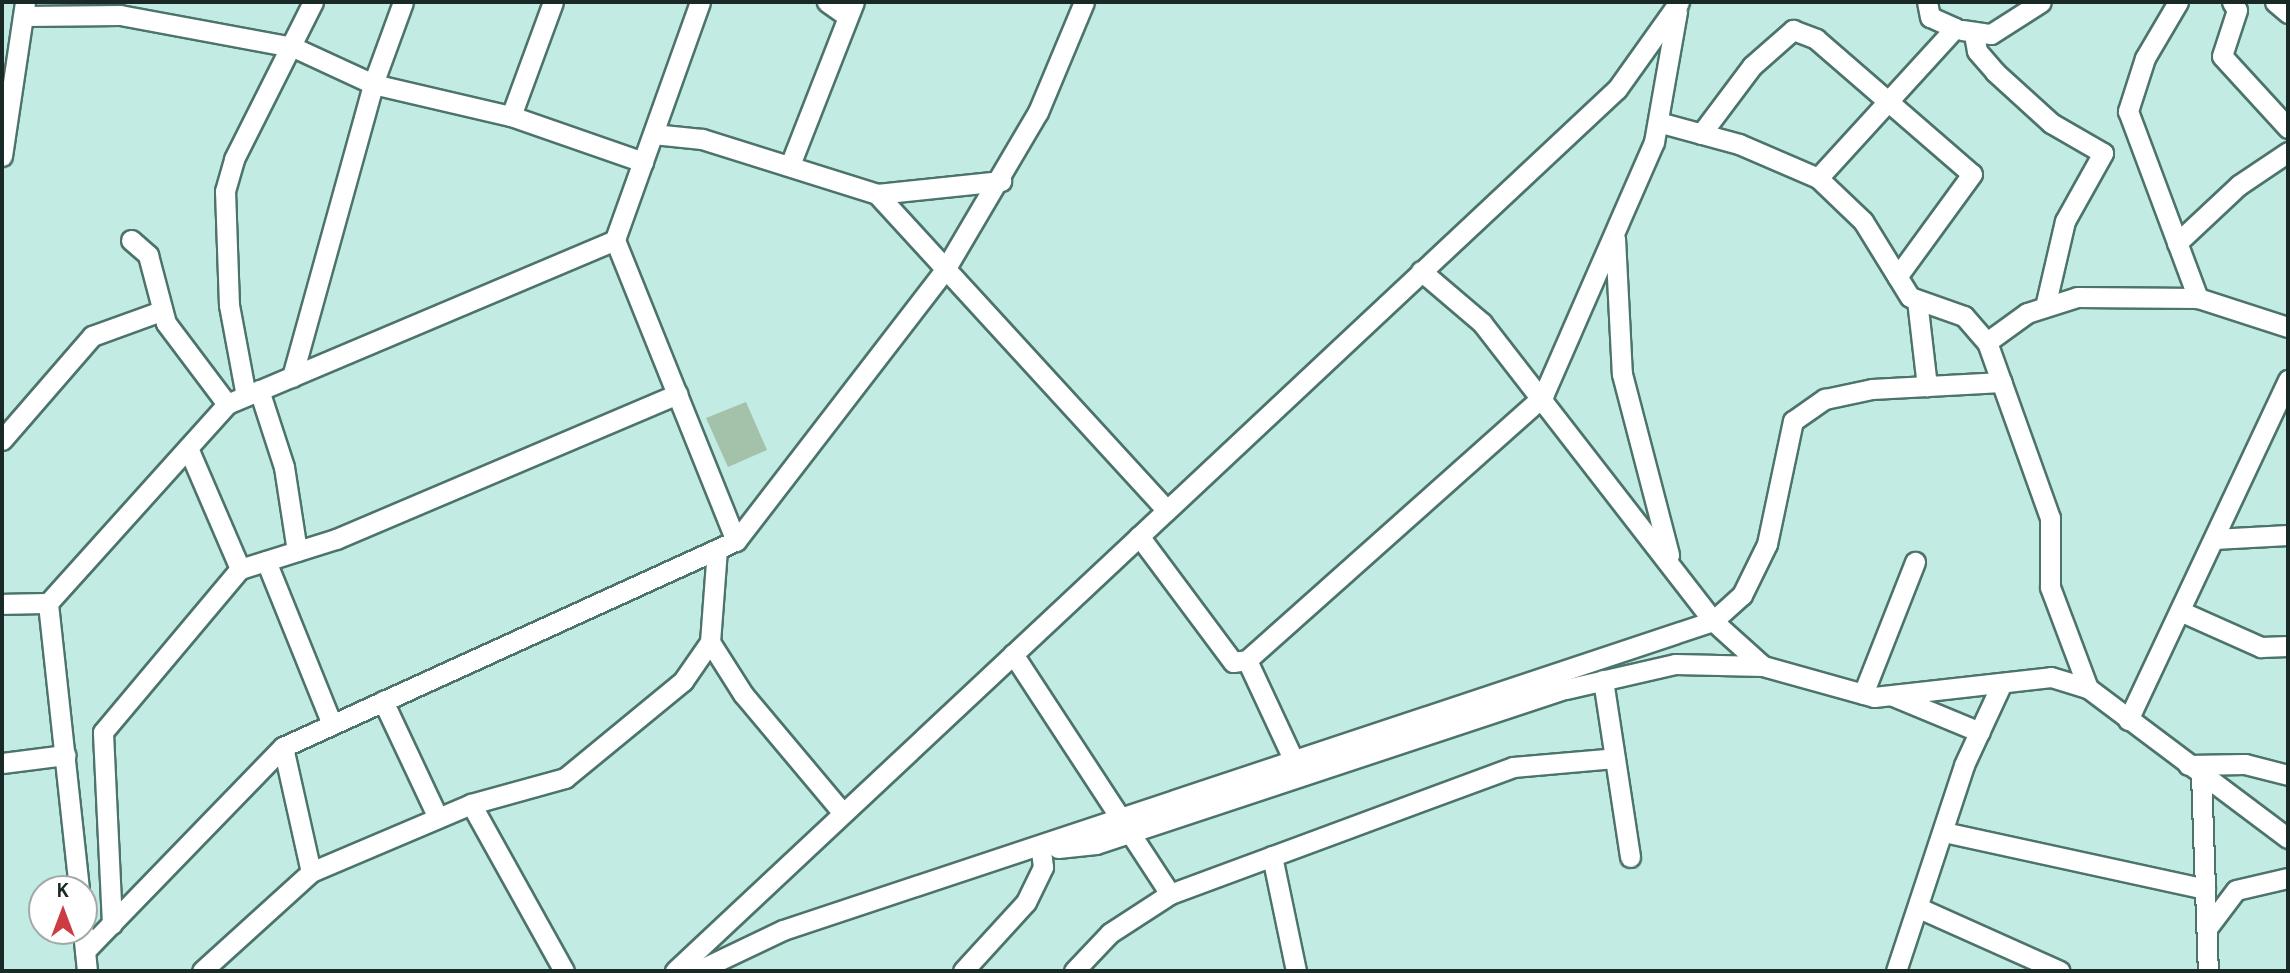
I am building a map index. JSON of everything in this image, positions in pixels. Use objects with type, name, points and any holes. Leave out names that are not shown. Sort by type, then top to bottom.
[{"type":"street","points":[[297,551],[284,467],[253,393],[229,305],[225,191],[234,159],[293,47],[313,2]]},
{"type":"street","points":[[292,377],[373,85],[403,2]]},
{"type":"street","points":[[511,116],[553,2]]},
{"type":"street","points":[[700,2],[615,240],[736,541]]},
{"type":"street","points":[[790,165],[851,9],[827,2]]},
{"type":"street","points":[[86,961],[112,924],[283,747],[736,541],[946,268],[1001,181],[1084,2]]},
{"type":"street","points":[[1927,2],[1930,17],[1974,34],[2007,27],[2041,2]]},
{"type":"street","points":[[2178,2],[2145,58],[2128,111],[2198,298]]},
{"type":"street","points":[[2232,2],[2237,10],[2222,56],[2288,128]]},
{"type":"street","points":[[2275,2],[2288,13]]},
{"type":"street","points":[[1139,536],[1233,662],[1247,660],[1544,396],[1615,231],[1658,122],[1679,3]]},
{"type":"street","points":[[675,971],[1618,89],[1679,3]]},
{"type":"street","points":[[2,156],[25,9],[120,15],[293,47],[373,85],[511,116],[643,163]]},
{"type":"street","points":[[1818,178],[1887,96],[1955,28]]},
{"type":"street","points":[[1701,134],[1752,66],[1793,30],[1816,39],[1887,96],[1972,174],[1897,277]]},
{"type":"street","points":[[1974,34],[1977,51],[1995,72],[2051,123],[2103,153],[2065,221],[2045,307]]},
{"type":"street","points":[[1658,122],[1701,134],[1818,178],[1863,221],[1897,277],[1917,300],[1964,316],[1987,342],[2050,518],[2050,587],[2088,688]]},
{"type":"street","points":[[653,134],[702,139],[877,194],[1001,181]]},
{"type":"street","points":[[2177,243],[2239,185],[2288,152]]},
{"type":"street","points":[[877,194],[1167,510]]},
{"type":"street","points":[[1615,231],[1622,374],[1672,566]]},
{"type":"street","points":[[131,240],[148,255],[161,311],[227,404]]},
{"type":"street","points":[[2,604],[48,603],[227,404],[615,240]]},
{"type":"street","points":[[1421,271],[1482,323],[1544,396],[1713,621],[1763,666]]},
{"type":"street","points":[[1987,342],[2045,307],[2077,297],[2198,298],[2288,327]]},
{"type":"street","points":[[1917,300],[1927,386]]},
{"type":"street","points":[[2,440],[92,336],[161,311]]},
{"type":"street","points":[[2127,720],[2288,380]]},
{"type":"street","points":[[697,971],[731,962],[783,930],[1016,853],[1126,826],[1294,761],[1713,621],[1742,595],[1767,544],[1793,421],[1825,399],[1927,386],[2002,382]]},
{"type":"street","points":[[112,924],[103,732],[240,569],[297,551],[677,394]]},
{"type":"street","points":[[187,448],[240,569]]},
{"type":"street","points":[[2214,539],[2288,535]]},
{"type":"street","points":[[202,971],[311,872],[471,804],[565,778],[683,681],[709,642],[718,549]]},
{"type":"street","points":[[266,561],[332,724]]},
{"type":"street","points":[[1863,694],[1915,562]]},
{"type":"street","points":[[48,603],[78,875]]},
{"type":"street","points":[[2180,611],[2261,647],[2288,646]]},
{"type":"street","points":[[709,642],[743,694],[843,813]]},
{"type":"street","points":[[1013,654],[1170,894]]},
{"type":"street","points":[[1247,660],[1294,761]]},
{"type":"street","points":[[1016,853],[1041,850],[1126,826],[1603,680],[1675,664],[1763,666],[1863,694],[1891,696],[2051,677],[2088,688],[2127,720],[2288,838]]},
{"type":"street","points":[[1603,680],[1630,857]]},
{"type":"street","points":[[1896,971],[1980,732],[2002,682]]},
{"type":"street","points":[[1891,696],[1980,732]]},
{"type":"street","points":[[383,701],[438,818]]},
{"type":"street","points":[[283,747],[311,872]]},
{"type":"street","points":[[2,763],[65,755]]},
{"type":"street","points":[[1074,971],[1110,933],[1170,894],[1513,767],[1615,758]]},
{"type":"street","points":[[2194,769],[2245,764],[2288,775]]},
{"type":"street","points":[[2194,769],[2208,928],[2208,971]]},
{"type":"street","points":[[471,804],[564,971]]},
{"type":"street","points":[[1944,832],[2205,889]]},
{"type":"street","points":[[963,971],[1026,902],[1043,867],[1041,850]]},
{"type":"street","points":[[1272,856],[1296,971]]},
{"type":"street","points":[[2208,928],[2236,890],[2288,878]]},
{"type":"street","points":[[1919,908],[2060,971]]},
{"type":"building","points":[[746,402],[767,450],[728,467],[706,418]]}]
